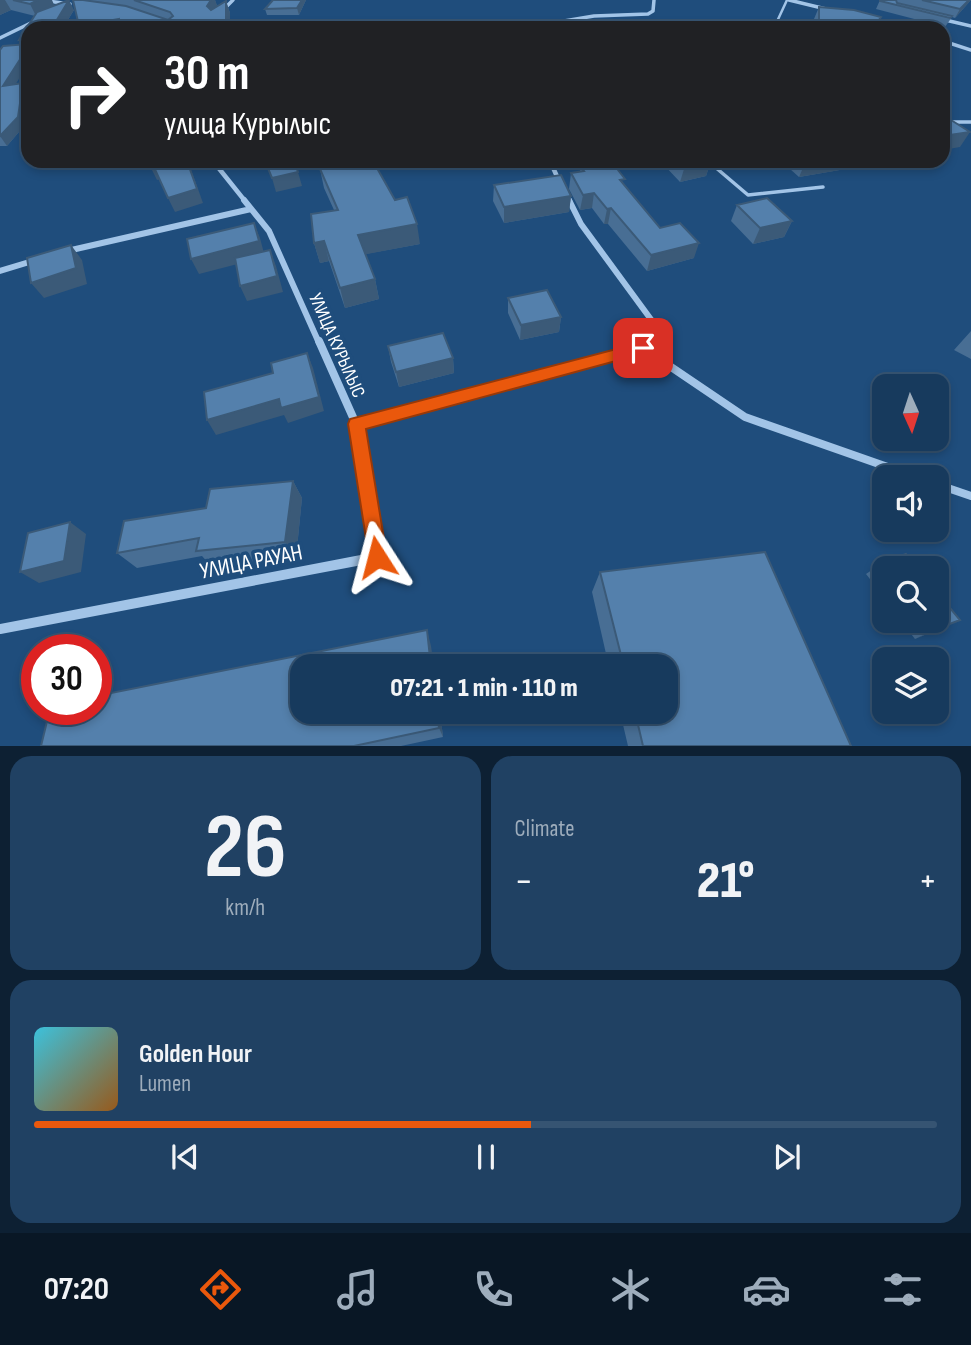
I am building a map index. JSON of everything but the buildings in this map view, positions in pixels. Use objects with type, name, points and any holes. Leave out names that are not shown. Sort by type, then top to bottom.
[{"type":"street","points":[[40,0],[83,6]]},
{"type":"street","points":[[60,9],[79,0]]},
{"type":"street","points":[[215,18],[233,0]]},
{"type":"street","points":[[564,21],[594,16],[648,14],[653,11],[654,0]]},
{"type":"street","points":[[788,0],[834,11]]},
{"type":"street","points":[[933,16],[971,26]]},
{"type":"street","points":[[860,18],[872,21]]},
{"type":"street","points":[[0,38],[21,28]]},
{"type":"street","points":[[950,43],[971,50]]},
{"type":"street","name":"УЛИЦА КУРЫЛЫС","points":[[219,168],[269,231],[356,424],[643,348]]},
{"type":"street","points":[[553,168],[581,224],[658,329],[643,348],[745,416],[883,465]]},
{"type":"street","points":[[56,254],[251,209]]},
{"type":"street","points":[[0,271],[45,258]]},
{"type":"street","name":"УЛИЦА РАУАН","points":[[0,629],[377,557],[356,424]]},
{"type":"street","points":[[949,488],[971,496]]},
{"type":"lane","points":[[778,21],[788,0]]},
{"type":"lane","points":[[950,122],[971,122]]},
{"type":"lane","points":[[716,168],[748,195],[823,187]]},
{"type":"route","points":[[377,557],[356,424],[643,348]]}]
